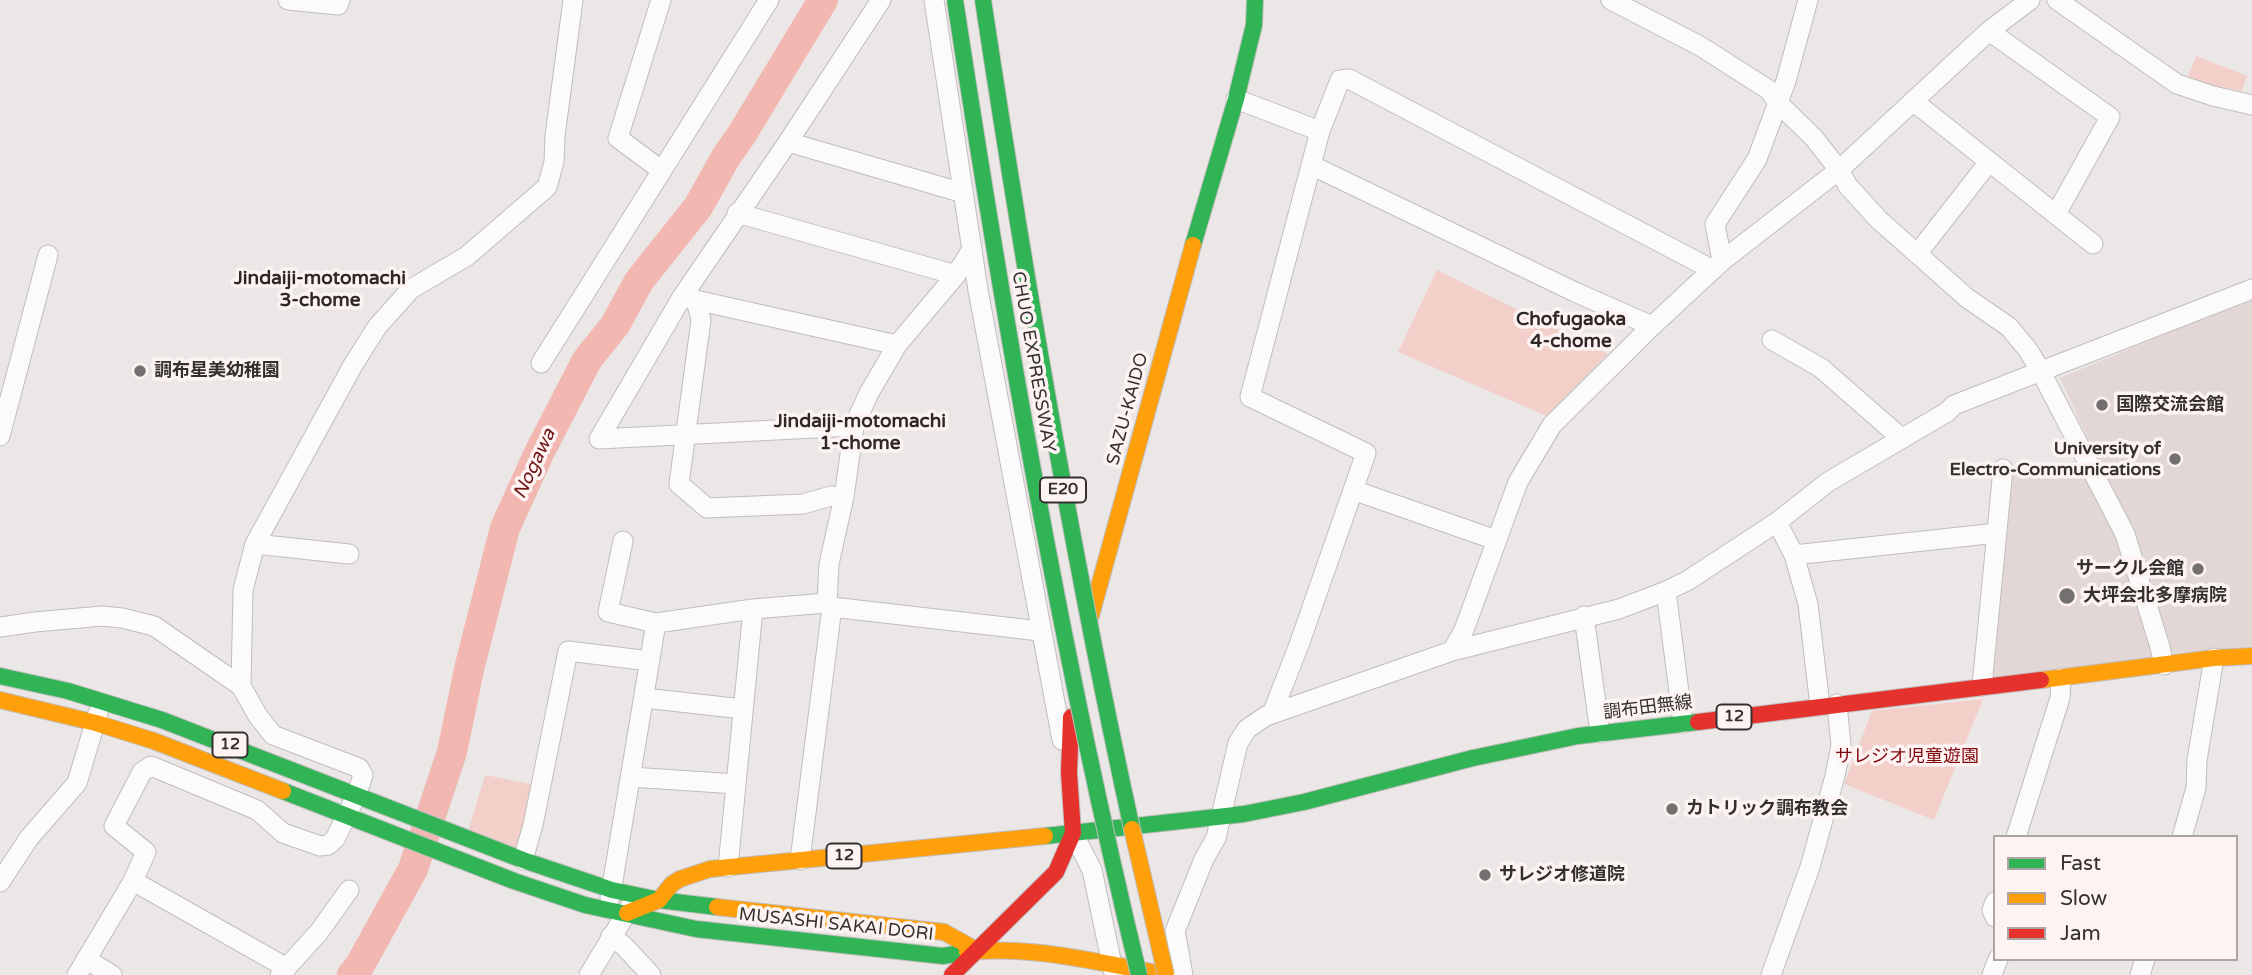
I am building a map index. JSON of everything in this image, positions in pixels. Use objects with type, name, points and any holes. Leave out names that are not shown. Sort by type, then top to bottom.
[{"type":"main road","name":"CHUO EXPRESSWAY","points":[[955,0],[1032,473],[1105,842],[1139,975]]},
{"type":"main road","name":"CHUO EXPRESSWAY","points":[[984,0],[1008,167],[1059,468],[1112,740],[1167,975]]},
{"type":"main road","name":"SAZU-KAIDO","points":[[1073,833],[1069,773],[1070,722],[1084,644],[1209,186],[1236,99],[1254,25],[1255,0]]},
{"type":"main road","name":"調布田無線","points":[[1222,817],[1291,805],[1525,746],[1600,733],[2214,658],[2252,656]]},
{"type":"main road","name":"MUSASHI SAKAI DORI","points":[[0,676],[102,701],[201,734],[523,860],[616,904],[696,929],[902,953],[943,956],[978,951]]},
{"type":"main road","name":"MUSASHI SAKAI DORI","points":[[0,699],[96,723],[154,741],[559,897],[616,904]]},
{"type":"main road","name":"12","points":[[616,904],[659,900],[672,884],[680,879],[710,869],[1222,817]]},
{"type":"main road","points":[[953,975],[1056,872],[1073,833]]},
{"type":"main road","points":[[1105,842],[1118,971]]},
{"type":"main road","name":"MUSASHI SAKAI DORI","points":[[636,896],[944,932],[978,951]]},
{"type":"main road","name":"12","points":[[978,951],[1118,971],[1167,975]]},
{"type":"street","points":[[288,0],[338,5],[340,0]]},
{"type":"street","points":[[241,686],[243,590],[255,544],[353,365],[377,327],[411,289],[467,256],[547,187],[554,162],[573,0]]},
{"type":"street","points":[[661,170],[618,138],[662,0]]},
{"type":"street","points":[[854,426],[599,439],[689,298],[737,213],[788,142],[881,0]]},
{"type":"street","points":[[934,0],[972,249],[1040,631],[1069,773]]},
{"type":"street","points":[[1611,0],[1728,62],[1769,90],[1778,103],[1814,138],[1839,170],[1848,187],[1879,220],[1967,298],[2009,327],[2040,370],[2125,534],[2164,665]]},
{"type":"street","points":[[1717,266],[1715,224],[1757,159],[1778,103],[1808,0]]},
{"type":"street","points":[[1452,651],[1464,630],[1518,482],[1552,425],[1717,266],[1839,170],[1990,31],[2030,0]]},
{"type":"street","points":[[2057,0],[2177,84],[2213,96],[2252,104]]},
{"type":"street","points":[[541,363],[665,167],[762,1]]},
{"type":"street","points":[[1990,31],[2110,117],[2056,214]]},
{"type":"street","points":[[1272,714],[1366,453],[1250,397],[1320,131],[1340,80],[1349,79],[1717,266]]},
{"type":"street","points":[[1236,99],[1320,131]]},
{"type":"street","points":[[1913,102],[2093,244]]},
{"type":"street","points":[[788,142],[963,193]]},
{"type":"street","points":[[1917,254],[1989,162]]},
{"type":"street","points":[[1311,165],[1575,292],[1652,326]]},
{"type":"street","points":[[737,213],[956,275]]},
{"type":"street","points":[[800,860],[829,605],[829,564],[844,497],[854,426],[869,393],[897,345],[956,275],[972,249]]},
{"type":"street","points":[[0,436],[48,254]]},
{"type":"street","points":[[1183,975],[1175,932],[1204,859],[1216,838],[1238,743],[1247,729],[1272,714],[1452,651],[1619,609],[1666,591],[1687,581],[1777,522],[1828,482],[1900,437],[1947,412],[1954,405],[2252,289]]},
{"type":"street","points":[[689,298],[897,345]]},
{"type":"street","points":[[689,298],[701,320],[679,484],[707,508],[803,504],[831,496],[844,497]]},
{"type":"street","points":[[1772,340],[1821,368],[1900,437]]},
{"type":"street","points":[[1982,686],[2003,469]]},
{"type":"street","points":[[1353,490],[1496,540]]},
{"type":"street","points":[[1771,975],[1811,867],[1835,776],[1840,745],[1828,705],[1808,604],[1794,555],[1777,522]]},
{"type":"street","points":[[1794,555],[1997,533]]},
{"type":"street","points":[[623,541],[608,612],[656,623],[753,609],[829,605],[1040,631]]},
{"type":"street","points":[[255,544],[349,554]]},
{"type":"street","points":[[1666,591],[1683,723]]},
{"type":"street","points":[[728,867],[753,609]]},
{"type":"street","points":[[0,627],[102,616],[154,626],[241,686],[258,716],[273,735],[359,768],[363,775],[357,794],[335,839],[328,845],[312,845],[283,833],[257,810],[151,766],[142,772],[114,826],[146,852],[133,881],[82,967],[112,975]]},
{"type":"street","points":[[1584,616],[1600,733]]},
{"type":"street","points":[[589,975],[611,936],[631,777],[656,623]]},
{"type":"street","points":[[523,860],[533,825],[568,651],[650,661]]},
{"type":"street","points":[[2183,835],[2196,788],[2197,760],[2214,658]]},
{"type":"street","points":[[2016,835],[2060,698],[2062,678]]},
{"type":"street","points":[[644,698],[743,709]]},
{"type":"street","points":[[0,882],[29,838],[77,783],[102,701]]},
{"type":"street","points":[[631,777],[736,784]]},
{"type":"street","points":[[1073,833],[1093,870],[1118,971]]},
{"type":"street","points":[[133,881],[284,972],[319,932],[349,890]]},
{"type":"street","points":[[616,904],[636,896]]},
{"type":"street","points":[[611,936],[651,975]]},
{"type":"shaded area","name":"University of Electro-Communications","points":[[2252,300],[2252,647],[2169,653],[2135,540],[2060,378]]},
{"type":"shaded area","name":"大坪会北多摩病院","points":[[2081,461],[2119,534],[2156,658],[1989,677],[2009,472]]},
{"type":"green space","points":[[2196,56],[2247,76],[2242,91],[2187,80]]},
{"type":"green space","points":[[1437,270],[1608,354],[1547,416],[1398,352]]},
{"type":"green space","name":"サレジオ児童遊園","points":[[1983,699],[1934,820],[1844,784],[1872,711]]},
{"type":"green space","points":[[485,775],[531,784],[519,852],[468,832]]},
{"type":"waterway","name":"Nogawa","points":[[352,975],[413,869],[452,752],[470,665],[505,528],[539,453],[587,360],[615,325],[639,281],[698,207],[823,0]]},
{"type":"traffic: fast","points":[[955,0],[1036,489],[1084,733],[1139,975]]},
{"type":"traffic: fast","points":[[983,0],[1051,416],[1089,623],[1132,829]]},
{"type":"traffic: fast","points":[[1193,245],[1236,99],[1254,25],[1255,0]]},
{"type":"traffic: fast","points":[[0,676],[68,691],[162,720],[523,860],[612,890],[659,900],[717,907]]},
{"type":"traffic: fast","points":[[1045,836],[1244,814],[1304,802],[1473,758],[1578,736],[1698,722]]},
{"type":"traffic: fast","points":[[283,791],[514,881],[585,905],[696,929],[943,956],[967,952]]},
{"type":"traffic: slow","points":[[1090,619],[1193,245]]},
{"type":"traffic: slow","points":[[2041,680],[2214,658],[2252,656]]},
{"type":"traffic: slow","points":[[0,700],[96,723],[154,741],[283,791]]},
{"type":"traffic: slow","points":[[1132,829],[1166,975]]},
{"type":"traffic: slow","points":[[627,913],[659,900],[672,884],[680,879],[710,869],[1045,836]]},
{"type":"traffic: slow","points":[[717,907],[944,932],[978,951]]},
{"type":"traffic: slow","points":[[967,952],[990,950],[1038,953],[1157,973]]},
{"type":"traffic: jam","points":[[1698,722],[2041,680]]},
{"type":"traffic: jam","points":[[952,975],[1056,872],[1073,833],[1069,773],[1071,717]]},
{"type":"place","name":"調布星美幼稚園","points":[[140,371]]},
{"type":"place","name":"国際交流会館","points":[[2102,405]]},
{"type":"place","name":"University of Electro-Communications","points":[[2175,459]]},
{"type":"place","name":"サークル会館","points":[[2198,569]]},
{"type":"place","name":"大坪会北多摩病院","points":[[2067,596]]},
{"type":"place","name":"カトリック調布教会","points":[[1672,809]]},
{"type":"place","name":"サレジオ修道院","points":[[1485,875]]},
{"type":"district","name":"Jindaiji-motomachi 3-chome","points":[[320,290]]},
{"type":"district","name":"Chofugaoka 4-chome","points":[[1571,331]]},
{"type":"district","name":"Jindaiji-motomachi 1-chome","points":[[860,433]]}]
